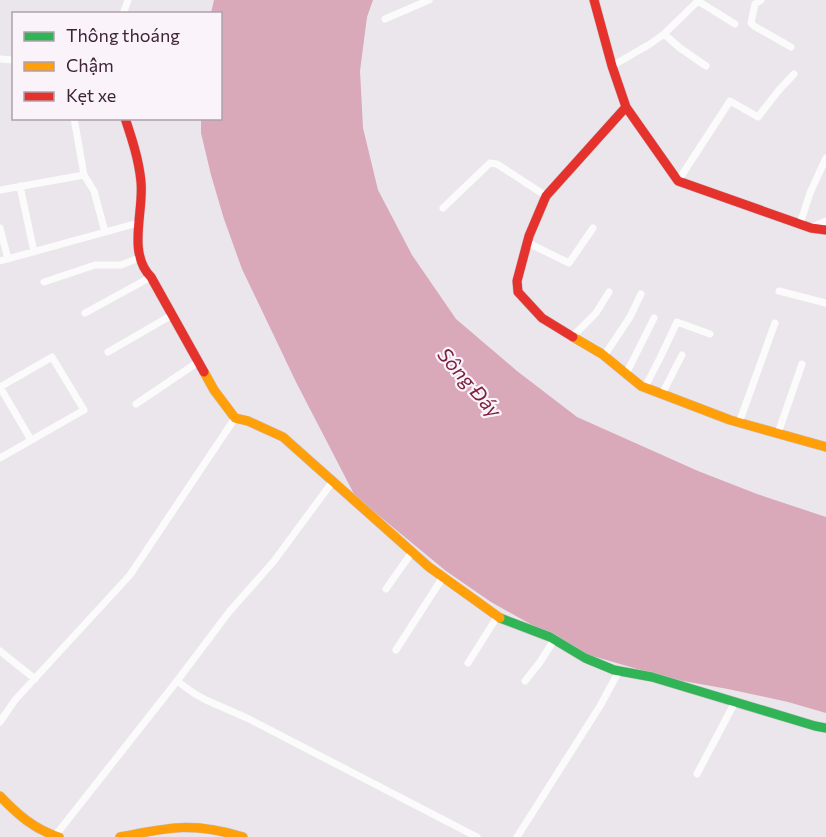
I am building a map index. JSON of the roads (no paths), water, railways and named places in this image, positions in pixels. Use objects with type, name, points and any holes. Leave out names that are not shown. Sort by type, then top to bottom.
[{"type":"street","points":[[385,19],[429,0]]},
{"type":"street","points":[[594,0],[626,107],[678,181],[811,228],[826,230]]},
{"type":"street","points":[[612,66],[663,34],[698,0],[735,24]]},
{"type":"street","points":[[756,1],[751,23],[791,47]]},
{"type":"street","points":[[663,34],[706,66]]},
{"type":"street","points":[[678,181],[730,101],[758,117],[794,74]]},
{"type":"street","points":[[626,107],[546,196],[528,243],[517,281],[518,292],[542,318],[604,356],[638,384],[740,423],[826,447]]},
{"type":"street","points":[[74,120],[84,175],[94,191],[105,232]]},
{"type":"street","points":[[126,120],[136,151],[142,184],[138,223],[140,258],[144,270],[151,277],[214,390],[235,418],[280,435],[412,552],[497,617],[554,640],[585,658],[619,671],[652,677],[826,728]]},
{"type":"street","points":[[800,224],[810,193],[826,158]]},
{"type":"street","points":[[443,208],[490,162],[497,164],[546,196]]},
{"type":"street","points":[[0,190],[84,175]]},
{"type":"street","points":[[20,186],[34,252]]},
{"type":"street","points":[[811,228],[826,221]]},
{"type":"street","points":[[0,228],[4,260],[138,223]]},
{"type":"street","points":[[528,243],[569,263],[593,228]]},
{"type":"street","points":[[44,282],[95,265],[121,265],[140,258]]},
{"type":"street","points":[[86,313],[151,277]]},
{"type":"street","points":[[779,291],[826,303]]},
{"type":"street","points":[[573,336],[596,313],[609,292]]},
{"type":"street","points":[[604,356],[629,319],[640,294]]},
{"type":"street","points":[[108,352],[172,315]]},
{"type":"street","points":[[626,374],[654,318]]},
{"type":"street","points":[[645,387],[677,322],[710,334]]},
{"type":"street","points":[[740,423],[775,323]]},
{"type":"street","points":[[662,394],[682,355]]},
{"type":"street","points":[[0,458],[84,410],[52,357],[0,387],[31,440]]},
{"type":"street","points":[[136,404],[198,362]]},
{"type":"street","points":[[778,433],[802,364]]},
{"type":"street","points":[[0,722],[15,700],[130,575],[235,418]]},
{"type":"street","points":[[0,796],[28,823],[57,837],[233,607],[274,561],[333,481]]},
{"type":"street","points":[[386,589],[412,552]]},
{"type":"street","points":[[396,650],[443,577]]},
{"type":"street","points":[[468,663],[497,617]]},
{"type":"street","points":[[525,681],[554,640]]},
{"type":"street","points":[[0,651],[35,680]]},
{"type":"street","points":[[517,837],[600,706],[619,671]]},
{"type":"street","points":[[177,681],[200,697],[247,718],[477,837]]},
{"type":"street","points":[[697,774],[735,702]]},
{"type":"street","points":[[120,837],[169,827],[191,826],[243,837]]},
{"type":"water","name":"Sông Đáy","points":[[214,0],[373,0],[367,17],[360,71],[363,128],[378,190],[412,255],[456,319],[517,371],[577,417],[698,471],[826,517],[826,713],[788,702],[672,679],[582,653],[491,602],[446,571],[355,496],[296,382],[242,269],[224,219],[201,133],[201,120],[222,120],[222,12],[211,12]]}]
